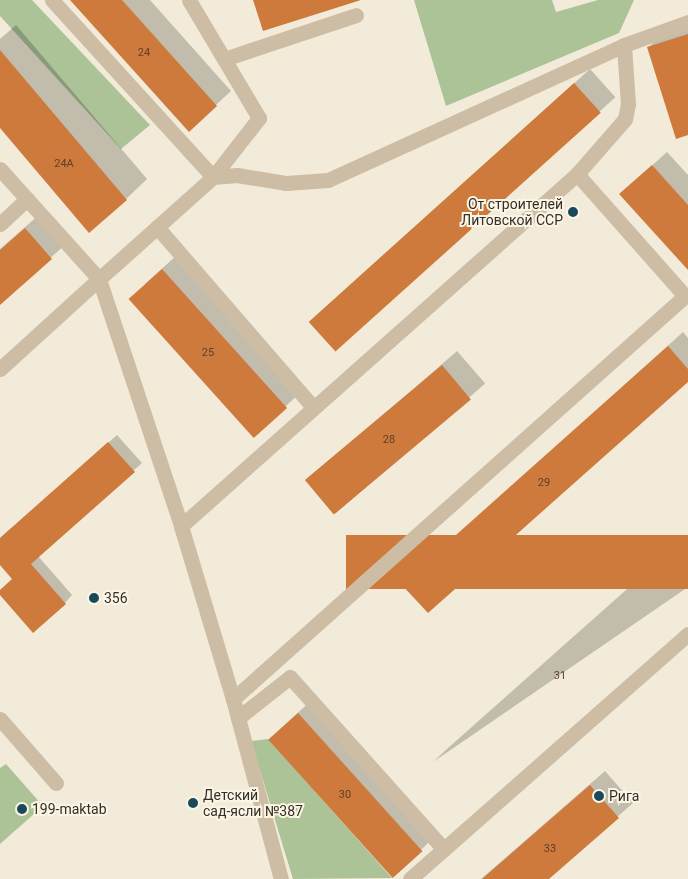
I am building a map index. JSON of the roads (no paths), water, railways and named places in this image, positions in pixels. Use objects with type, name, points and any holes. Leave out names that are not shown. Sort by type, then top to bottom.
[{"type":"lane","points":[[52,0],[213,177]]},
{"type":"lane","points":[[0,369],[213,177],[259,118],[189,0]]},
{"type":"lane","points":[[224,59],[356,15]]},
{"type":"lane","points":[[213,177],[237,176],[286,183],[328,180],[624,45],[688,22]]},
{"type":"lane","points":[[182,526],[313,407],[577,174],[625,119],[628,104],[624,45]]},
{"type":"lane","points":[[0,170],[99,279],[182,526],[233,699],[281,879]]},
{"type":"lane","points":[[233,699],[685,296],[577,174]]},
{"type":"lane","points":[[0,224],[27,200]]},
{"type":"lane","points":[[157,227],[313,407]]},
{"type":"lane","points":[[410,879],[688,634]]},
{"type":"lane","points":[[238,718],[290,677],[444,849]]},
{"type":"lane","points":[[0,719],[56,783]]},
{"type":"place","name":"От строителей Литовской ССР","points":[[573,212]]},
{"type":"place","name":"356","points":[[94,598]]},
{"type":"place","name":"Рига","points":[[599,796]]},
{"type":"place","name":"Детский сад-ясли №387","points":[[193,803]]},
{"type":"place","name":"199-maktab","points":[[22,809]]}]
